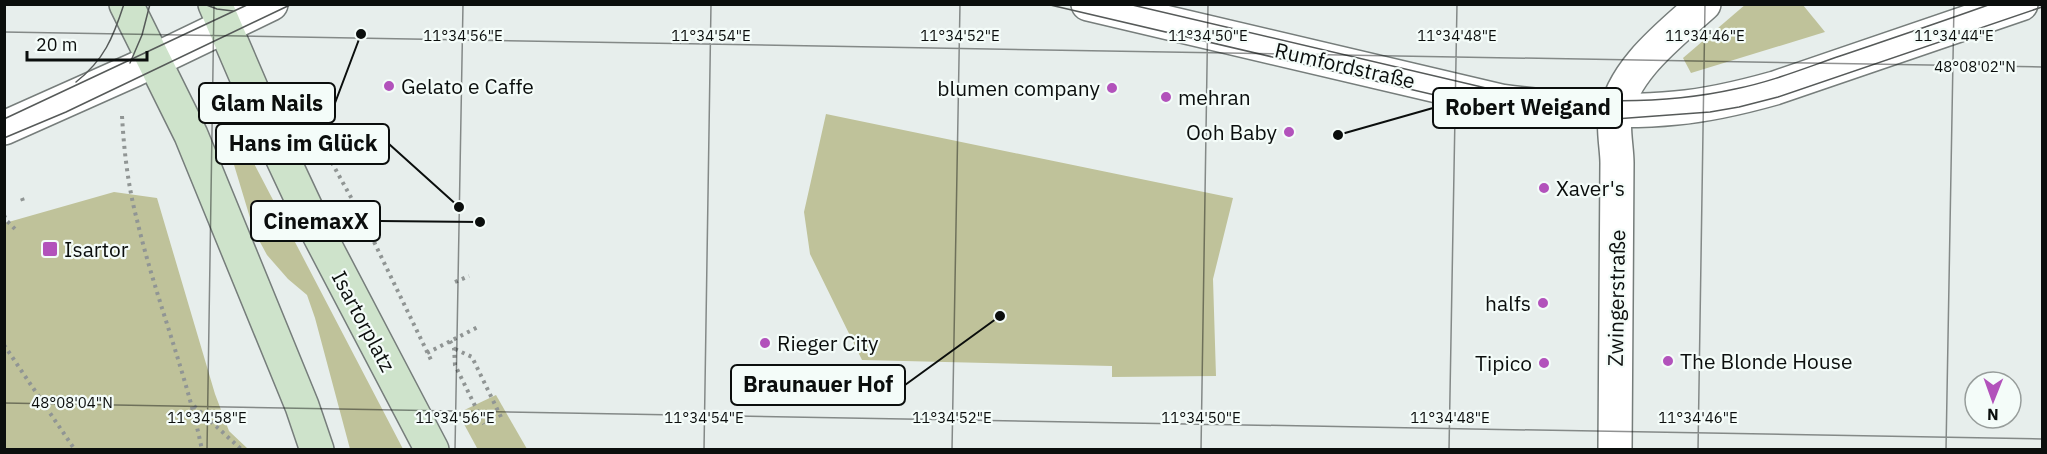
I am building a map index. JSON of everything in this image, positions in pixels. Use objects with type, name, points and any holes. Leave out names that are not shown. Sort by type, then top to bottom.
[{"type":"main road","points":[[126,4],[190,135],[302,406],[317,450]]},
{"type":"main road","name":"Isartorplatz","points":[[220,15],[267,125],[312,221],[432,450]]},
{"type":"main road","points":[[297,450],[302,406]]},
{"type":"street","points":[[4,128],[154,60],[220,15],[271,4]]},
{"type":"street","name":"Rumfordstraße","points":[[1088,4],[1501,101],[1543,107],[1617,110],[1676,108],[1737,98],[1775,88],[2021,4]]},
{"type":"street","points":[[1617,110],[1628,84],[1645,58],[1704,4]]},
{"type":"street","name":"Zwingerstraße","points":[[1615,450],[1617,164],[1615,119],[1617,110]]},
{"type":"path","points":[[307,116],[363,221],[432,363]]},
{"type":"path","points":[[125,160],[137,220],[193,405],[202,450]]},
{"type":"path","points":[[4,215],[15,229]]},
{"type":"path","points":[[455,282],[469,276]]},
{"type":"path","points":[[427,352],[478,327]]},
{"type":"path","points":[[450,341],[454,348],[455,365],[484,424]]},
{"type":"path","points":[[4,345],[75,450]]},
{"type":"path","points":[[454,348],[472,357],[501,417]]},
{"type":"path","points":[[193,405],[242,450]]},
{"type":"green space","points":[[1746,4],[1803,5],[1825,32],[1691,73],[1683,58]]},
{"type":"green space","points":[[826,114],[1233,198],[1213,279],[1216,376],[1112,377],[1112,366],[862,360],[810,254],[804,212]]},
{"type":"green space","points":[[236,129],[403,449],[350,449],[307,295],[288,279],[267,255],[254,231],[225,135]]},
{"type":"green space","points":[[114,192],[157,198],[215,394],[229,431],[248,449],[5,449],[5,223]]},
{"type":"green space","points":[[496,395],[527,449],[477,448],[458,413]]},
{"type":"tram line","points":[[76,82],[101,57],[116,27],[124,4]]},
{"type":"tram line","points":[[130,63],[142,35],[150,4]]},
{"type":"tram line","points":[[204,4],[217,9],[233,11]]},
{"type":"tram line","points":[[4,119],[249,4]]},
{"type":"tram line","points":[[4,138],[66,112],[292,4]]},
{"type":"tram line","points":[[1046,4],[1499,110],[1615,119],[1710,112],[1778,97],[2042,7]]},
{"type":"tram line","points":[[1128,4],[1503,92],[1619,101],[1678,98],[1748,86],[1991,4]]},
{"type":"place","name":"Glam Nails","points":[[361,34]]},
{"type":"place","name":"Gelato e Caffe","points":[[389,86]]},
{"type":"place","name":"blumen company","points":[[1112,88]]},
{"type":"place","name":"mehran","points":[[1166,97]]},
{"type":"place","name":"Ooh Baby","points":[[1289,132]]},
{"type":"place","name":"Robert Weigand","points":[[1338,135]]},
{"type":"place","name":"Xaver's","points":[[1544,188]]},
{"type":"place","name":"Hans im Glück","points":[[459,207]]},
{"type":"place","name":"CinemaxX","points":[[480,222]]},
{"type":"place","name":"Isartor","points":[[50,249]]},
{"type":"place","name":"halfs","points":[[1543,303]]},
{"type":"place","name":"Braunauer Hof","points":[[1000,316]]},
{"type":"place","name":"Rieger City","points":[[765,343]]},
{"type":"place","name":"The Blonde House","points":[[1668,361]]},
{"type":"place","name":"Tipico","points":[[1544,363]]}]
